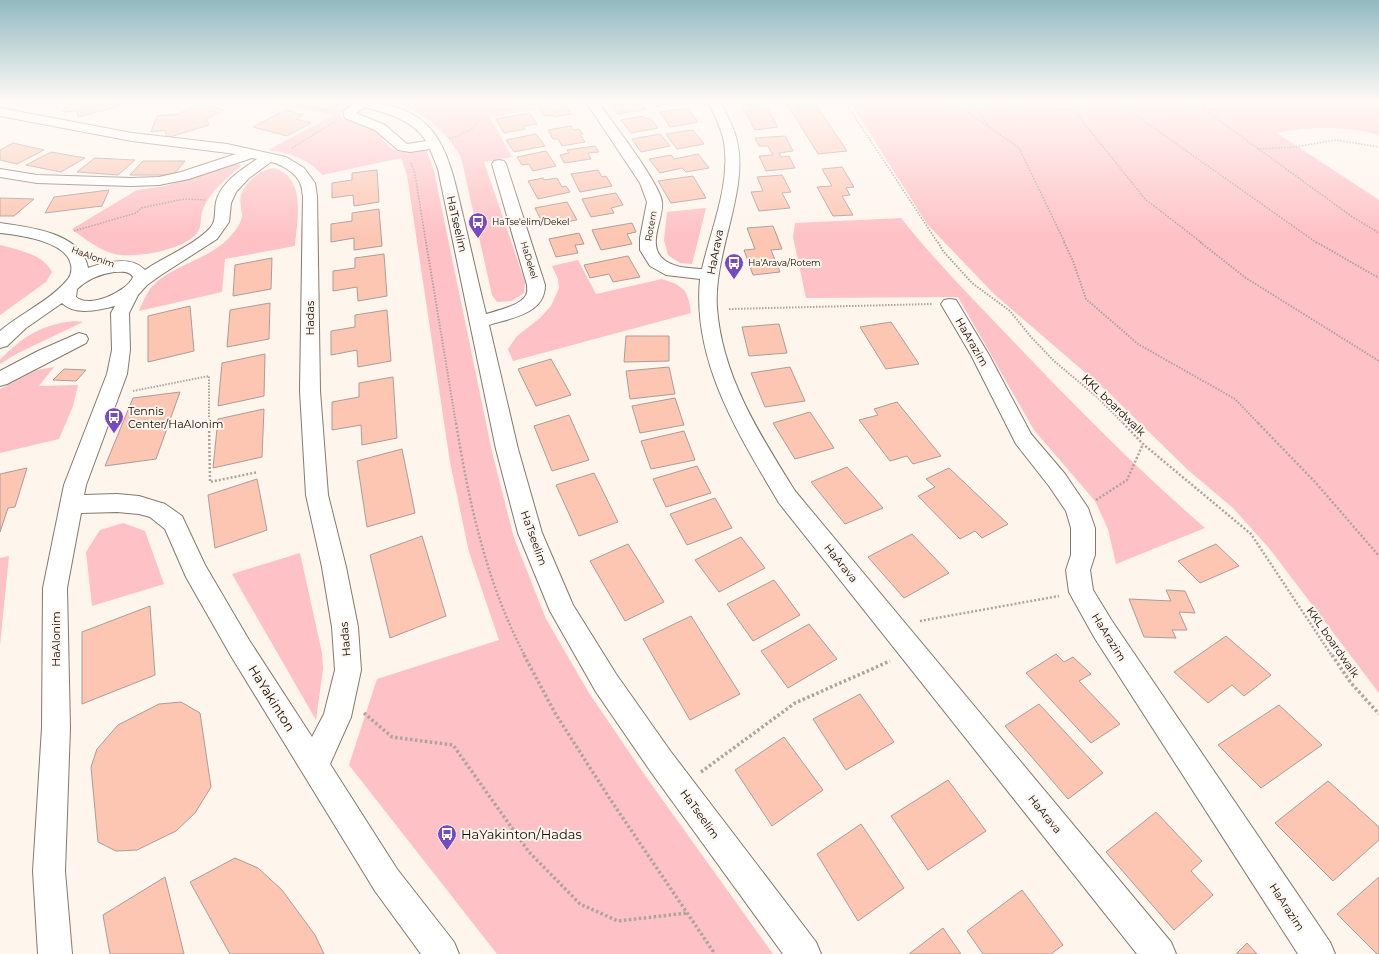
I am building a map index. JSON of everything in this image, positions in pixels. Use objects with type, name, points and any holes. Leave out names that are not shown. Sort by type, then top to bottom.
[{"type":"street","name":"Hadas","points":[[214,147],[281,160],[299,171],[308,183],[310,196],[310,391],[317,495],[334,567],[345,627],[348,670],[337,717],[314,764]]},
{"type":"street","name":"HaTseelim","points":[[435,147],[445,169],[507,449],[530,533],[563,611],[606,683],[680,787],[804,954]]},
{"type":"street","name":"Rotem","points":[[622,147],[647,183],[655,202],[648,238],[648,250],[656,262],[672,271],[710,275]]},
{"type":"street","name":"HaArava","points":[[731,147],[732,173],[710,267],[708,309],[714,346],[729,392],[754,442],[787,497],[1159,954]]},
{"type":"street","points":[[0,173],[37,179],[130,182],[159,180],[184,176],[266,156]]},
{"type":"street","points":[[0,347],[37,323],[61,314],[110,303],[131,277],[199,245],[214,233],[223,221],[224,200],[228,192],[235,183],[266,156]]},
{"type":"street","name":"HaDekel","points":[[479,322],[508,314],[527,306],[535,297],[536,285],[499,164]]},
{"type":"street","name":"HaAlonim","points":[[0,228],[33,233],[48,238],[110,264],[131,277],[120,313],[121,350],[118,374],[75,485],[55,588],[56,728],[48,871],[55,954]]},
{"type":"street","name":"HaAlonim","points":[[66,246],[73,252],[80,269],[66,293],[66,299],[70,303],[87,307]]},
{"type":"street","points":[[0,342],[12,330],[55,300],[72,284],[97,271],[131,277]]},
{"type":"street","name":"HaArazim","points":[[950,304],[980,355],[1023,439],[1057,480],[1077,508],[1083,528],[1083,555],[1078,570],[1081,592],[1103,629],[1318,954]]},
{"type":"street","points":[[87,307],[105,316],[120,334]]},
{"type":"street","points":[[0,379],[38,358],[79,339]]},
{"type":"street","name":"HaYakinton","points":[[72,504],[116,503],[139,505],[157,510],[174,523],[195,570],[240,648],[386,880],[442,954]]},
{"type":"path","points":[[266,156],[285,147]]},
{"type":"path","name":"KKL boardwalk","points":[[875,147],[928,224],[943,252],[972,284],[1010,311],[1031,337],[1054,361],[1097,397],[1143,444],[1251,534],[1351,683],[1379,714]]},
{"type":"path","points":[[1017,147],[1019,148],[1073,261],[1086,299],[1138,344],[1235,399],[1316,483],[1379,556]]},
{"type":"path","points":[[1103,147],[1145,199],[1246,278],[1379,361]]},
{"type":"path","points":[[1180,147],[1325,249],[1379,278]]},
{"type":"path","points":[[1254,147],[1351,216],[1379,233]]},
{"type":"path","points":[[1257,149],[1298,147]]},
{"type":"path","points":[[48,238],[136,213],[141,208],[184,199],[224,200]]},
{"type":"path","points":[[708,309],[950,304]]},
{"type":"path","points":[[109,396],[209,376],[210,482],[258,472]]},
{"type":"path","points":[[1083,528],[1095,501],[1128,480],[1143,444]]},
{"type":"path","points":[[893,626],[1081,592]]},
{"type":"path","points":[[680,787],[795,703],[912,651]]},
{"type":"path","points":[[342,695],[392,737],[453,745],[529,852],[580,904],[618,921],[687,913]]},
{"type":"shaded area","points":[[275,147],[390,147],[399,152],[426,149],[434,171],[492,452],[514,538],[546,619],[589,693],[644,774],[773,954],[497,954],[349,765],[377,679],[499,640],[469,552],[450,462],[407,175],[401,158],[322,175],[317,169],[305,161],[283,153],[268,150]]},
{"type":"shaded area","points":[[454,147],[506,147],[512,157],[484,162],[525,282],[524,293],[512,301],[497,302],[492,295],[461,157]]},
{"type":"shaded area","points":[[878,147],[1298,147],[1379,200],[1379,693],[1269,548],[1233,508],[1188,470],[1109,393],[994,294],[927,224]]},
{"type":"shaded area","points":[[239,164],[241,166],[218,186],[209,198],[202,212],[199,230],[197,233],[191,239],[170,249],[144,254],[120,255],[111,253],[101,248],[85,239],[72,229],[137,190],[165,186],[231,165]]},
{"type":"shaded area","points":[[274,168],[284,173],[296,190],[298,213],[295,246],[225,259],[222,292],[139,311],[148,292],[158,281],[178,268],[200,258],[220,246],[229,238],[241,221],[242,214],[240,203],[244,188],[255,176],[265,170]]},
{"type":"shaded area","points":[[706,208],[692,264],[680,263],[668,255],[664,240],[667,212]]},
{"type":"shaded area","points":[[901,218],[954,280],[1058,388],[1130,459],[1205,528],[1116,564],[1108,529],[1095,501],[1034,430],[958,297],[806,298],[793,237],[795,223]]},
{"type":"shaded area","points":[[0,245],[22,251],[36,257],[43,261],[52,272],[46,282],[0,315]]},
{"type":"shaded area","points":[[578,260],[596,294],[662,279],[676,284],[685,291],[689,301],[691,313],[513,361],[508,349],[517,336],[540,318],[551,306],[559,288],[558,279],[552,266]]},
{"type":"shaded area","points":[[75,321],[83,322],[18,353],[0,364],[0,360],[8,352],[33,333],[52,325]]},
{"type":"shaded area","points":[[54,367],[39,386],[78,385],[73,406],[59,439],[0,453],[0,389],[37,370]]},
{"type":"shaded area","points":[[123,523],[145,531],[164,584],[92,606],[86,552],[100,530]]},
{"type":"shaded area","points":[[300,553],[322,653],[323,669],[316,720],[232,574]]},
{"type":"shaded area","points":[[9,556],[0,645],[0,558]]},
{"type":"building","points":[[6,147],[29,147],[44,150],[17,164],[0,160],[0,150]]},
{"type":"building","points":[[510,147],[542,147],[514,152]]},
{"type":"building","points":[[595,147],[599,152],[588,153],[591,159],[564,163],[560,155],[569,153],[567,150]]},
{"type":"building","points":[[637,147],[667,147],[641,152]]},
{"type":"building","points":[[675,147],[690,147],[677,149]]},
{"type":"building","points":[[768,147],[791,147],[793,151],[779,153],[781,157],[789,156],[795,168],[766,171],[759,156],[773,155]]},
{"type":"building","points":[[813,147],[844,147],[847,151],[818,154]]},
{"type":"building","points":[[546,151],[556,166],[533,171],[529,164],[522,165],[517,157]]},
{"type":"building","points":[[51,152],[85,158],[61,172],[26,165]]},
{"type":"building","points":[[698,154],[709,168],[686,172],[682,168],[660,173],[649,159],[671,155],[674,159]]},
{"type":"building","points":[[95,158],[135,160],[118,175],[77,172]]},
{"type":"building","points":[[143,161],[185,161],[173,175],[130,175]]},
{"type":"building","points":[[842,167],[854,187],[846,188],[850,195],[842,196],[853,215],[833,216],[817,187],[832,186],[822,169]]},
{"type":"building","points":[[377,170],[379,202],[354,206],[353,195],[332,198],[332,183],[352,180],[352,173]]},
{"type":"building","points":[[598,170],[602,177],[606,176],[612,186],[580,192],[571,174]]},
{"type":"building","points":[[782,175],[791,192],[782,193],[790,208],[759,211],[751,192],[763,191],[757,177]]},
{"type":"building","points":[[693,176],[706,198],[671,203],[658,181]]},
{"type":"building","points":[[543,178],[544,180],[557,178],[562,187],[566,186],[570,192],[538,199],[528,181]]},
{"type":"building","points":[[109,190],[102,206],[45,213],[54,197]]},
{"type":"building","points":[[616,193],[623,205],[611,208],[614,213],[591,217],[582,199]]},
{"type":"building","points":[[0,198],[34,199],[14,216],[0,216]]},
{"type":"building","points":[[567,202],[577,220],[544,226],[535,208]]},
{"type":"building","points":[[379,209],[382,246],[354,250],[354,238],[331,242],[331,224],[352,221],[352,213]]},
{"type":"building","points":[[632,223],[636,232],[627,234],[632,244],[601,250],[592,230]]},
{"type":"building","points":[[773,226],[782,249],[771,250],[780,272],[753,275],[744,250],[755,249],[747,228]]},
{"type":"building","points":[[579,233],[584,244],[575,245],[578,253],[556,257],[549,239]]},
{"type":"building","points":[[384,254],[387,296],[358,301],[357,287],[333,291],[333,271],[355,268],[355,258]]},
{"type":"building","points":[[628,256],[640,277],[613,282],[609,274],[590,278],[584,265]]},
{"type":"building","points":[[272,258],[271,289],[233,296],[235,265]]},
{"type":"building","points":[[270,303],[269,339],[227,347],[230,310]]},
{"type":"building","points":[[190,306],[194,351],[148,362],[148,316]]},
{"type":"building","points":[[387,310],[391,361],[358,367],[357,350],[331,355],[331,331],[355,327],[355,315]]},
{"type":"building","points":[[891,322],[919,364],[886,369],[860,327]]},
{"type":"building","points":[[779,324],[787,353],[749,356],[742,327]]},
{"type":"building","points":[[626,336],[669,336],[669,361],[624,362]]},
{"type":"building","points":[[265,354],[264,396],[218,406],[222,363]]},
{"type":"building","points":[[551,359],[571,395],[536,406],[518,369]]},
{"type":"building","points":[[669,367],[675,394],[630,399],[626,371]]},
{"type":"building","points":[[790,367],[805,401],[765,407],[751,373]]},
{"type":"building","points":[[64,369],[86,370],[76,381],[53,380]]},
{"type":"building","points":[[393,377],[397,438],[362,445],[361,425],[332,430],[332,402],[359,397],[359,383]]},
{"type":"building","points":[[180,392],[156,459],[105,466],[133,398]]},
{"type":"building","points":[[675,398],[684,425],[640,433],[632,406]]},
{"type":"building","points":[[897,402],[941,456],[913,464],[907,456],[890,461],[859,420],[878,415],[874,409]]},
{"type":"building","points":[[264,409],[262,457],[213,468],[218,419]]},
{"type":"building","points":[[810,412],[834,448],[795,459],[773,423]]},
{"type":"building","points":[[569,415],[589,460],[552,471],[534,426]]},
{"type":"building","points":[[684,431],[695,460],[651,469],[641,441]]},
{"type":"building","points":[[402,449],[415,513],[367,527],[357,461]]},
{"type":"building","points":[[697,466],[711,493],[666,507],[653,479]]},
{"type":"building","points":[[847,467],[883,508],[845,524],[811,482]]},
{"type":"building","points":[[27,468],[15,507],[8,508],[0,532],[0,474]]},
{"type":"building","points":[[949,468],[1008,524],[982,538],[975,531],[960,539],[918,496],[935,487],[926,479]]},
{"type":"building","points":[[594,473],[618,522],[579,536],[556,485]]},
{"type":"building","points":[[257,479],[267,530],[215,548],[208,495]]},
{"type":"building","points":[[715,498],[732,528],[687,545],[670,514]]},
{"type":"building","points":[[912,534],[949,573],[904,598],[868,557]]},
{"type":"building","points":[[422,536],[446,616],[390,638],[370,555]]},
{"type":"building","points":[[741,537],[765,568],[719,592],[695,560]]},
{"type":"building","points":[[628,544],[664,602],[625,621],[590,561]]},
{"type":"building","points":[[1216,544],[1239,566],[1200,583],[1178,561]]},
{"type":"building","points":[[774,580],[800,615],[753,641],[727,604]]},
{"type":"building","points":[[1166,590],[1185,591],[1195,613],[1179,612],[1187,630],[1172,630],[1176,638],[1144,637],[1129,599],[1171,601]]},
{"type":"building","points":[[150,606],[155,675],[82,704],[82,632]]},
{"type":"building","points":[[691,616],[740,694],[690,720],[643,639]]},
{"type":"building","points":[[809,624],[837,659],[788,688],[761,651]]},
{"type":"building","points":[[1226,636],[1271,675],[1244,696],[1232,685],[1208,703],[1174,672]]},
{"type":"building","points":[[1056,654],[1064,662],[1073,657],[1091,674],[1079,681],[1120,724],[1091,743],[1026,673]]},
{"type":"building","points":[[860,694],[894,742],[846,770],[813,719]]},
{"type":"building","points":[[181,702],[200,713],[211,787],[195,813],[176,831],[137,850],[116,851],[98,842],[91,767],[97,749],[118,725],[159,704]]},
{"type":"building","points":[[1039,704],[1103,773],[1068,799],[1005,726]]},
{"type":"building","points":[[1279,705],[1322,745],[1261,788],[1218,745]]},
{"type":"building","points":[[784,737],[823,790],[772,826],[735,770]]},
{"type":"building","points":[[948,780],[986,831],[928,870],[891,816]]},
{"type":"building","points":[[1328,781],[1379,827],[1379,840],[1333,881],[1275,823]]},
{"type":"building","points":[[1156,812],[1202,861],[1191,871],[1213,895],[1174,930],[1106,852]]},
{"type":"building","points":[[861,824],[904,888],[858,921],[817,854]]},
{"type":"building","points":[[235,858],[258,868],[282,890],[315,935],[324,954],[230,954],[190,882]]},
{"type":"building","points":[[165,877],[184,954],[110,954],[103,915]]},
{"type":"building","points":[[1379,877],[1379,954],[1377,954],[1337,914]]},
{"type":"building","points":[[1022,890],[1063,945],[1051,954],[983,954],[967,931]]},
{"type":"building","points":[[943,928],[961,954],[909,954]]},
{"type":"building","points":[[1247,943],[1257,954],[1236,954]]},
{"type":"place","name":"HaTse'elim/Dekel","points":[[478,239]]},
{"type":"place","name":"Ha'Arava/Rotem","points":[[734,280]]},
{"type":"place","name":"Tennis Center/HaAlonim","points":[[114,434]]},
{"type":"place","name":"HaYakinton/Hadas","points":[[447,851]]}]
